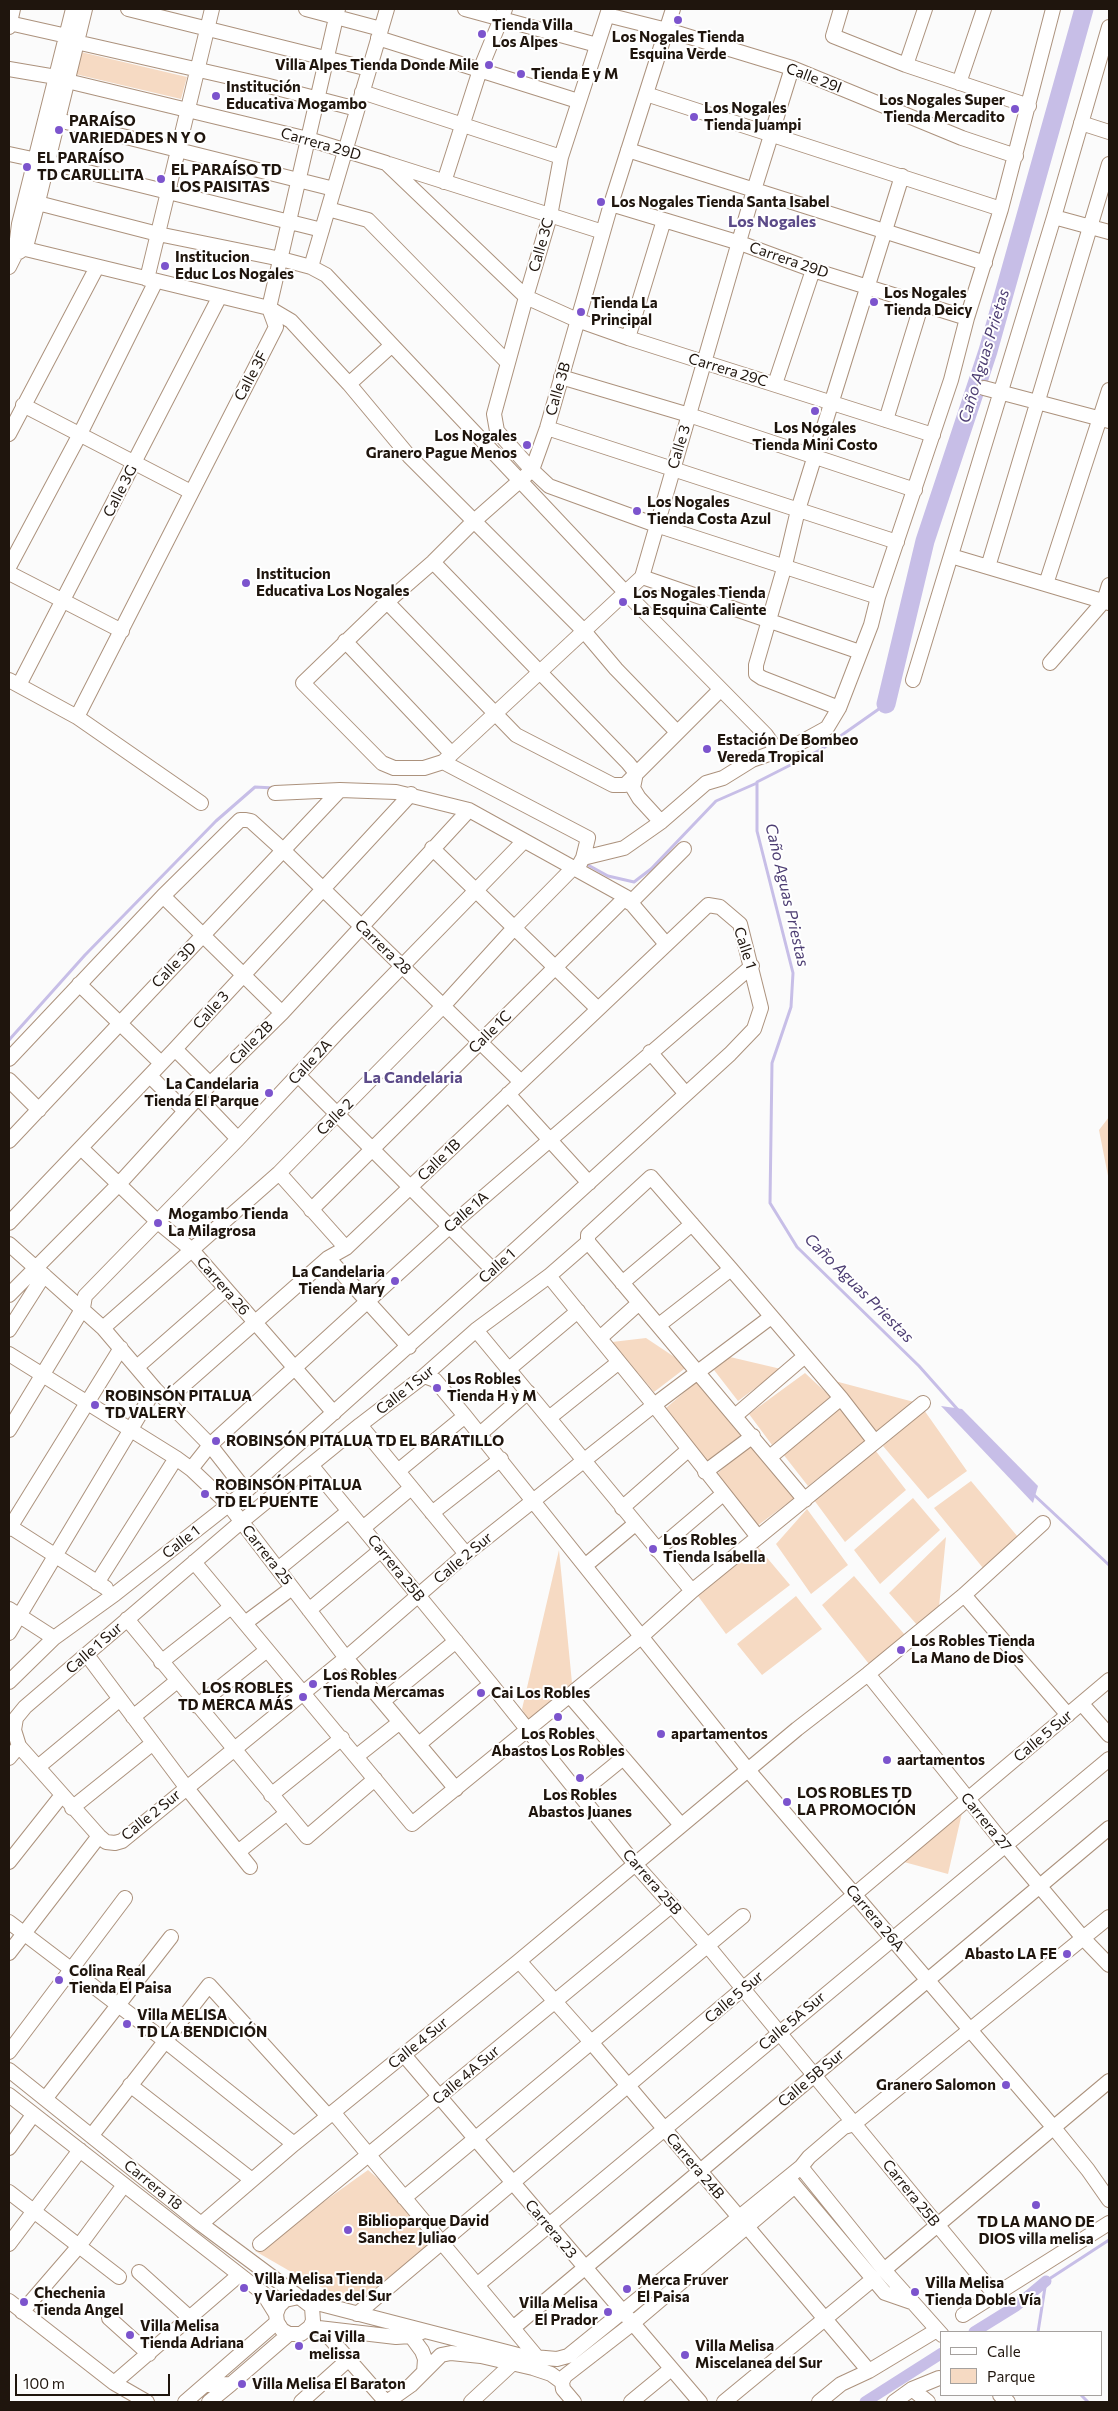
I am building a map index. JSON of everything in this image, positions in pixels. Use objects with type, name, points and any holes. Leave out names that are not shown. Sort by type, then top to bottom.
[{"type":"street","points":[[13,9],[9,24],[357,109]]},
{"type":"street","points":[[72,39],[73,9]]},
{"type":"street","points":[[85,9],[72,39],[32,201],[14,252],[96,267],[270,308],[291,321],[349,384],[409,456],[583,630],[616,669],[677,732]]},
{"type":"street","points":[[128,9],[369,68]]},
{"type":"street","points":[[9,567],[80,434],[151,280],[158,234],[212,9]]},
{"type":"street","points":[[306,9],[337,12],[379,34],[480,70],[578,101]]},
{"type":"street","points":[[311,267],[387,9]]},
{"type":"street","points":[[465,9],[503,14],[598,45]]},
{"type":"street","name":"Calle 3B","points":[[532,470],[547,428],[560,377],[611,204],[673,9]]},
{"type":"street","points":[[841,9],[833,36],[906,65],[1029,106]]},
{"type":"street","points":[[906,65],[925,9]]},
{"type":"street","points":[[959,83],[984,9]]},
{"type":"street","points":[[345,641],[447,757],[588,838],[583,858],[608,854],[624,848],[661,822],[706,783],[723,778],[752,760],[798,744],[826,728],[838,708],[871,625],[878,597],[951,380],[967,318],[985,264],[1016,156],[1053,9]]},
{"type":"street","name":"Calle 3F","points":[[77,717],[276,326],[270,308],[337,12]]},
{"type":"street","name":"Calle 29I","points":[[608,12],[792,68],[952,135],[1016,156]]},
{"type":"street","name":"Calle 3C","points":[[532,470],[497,431],[494,422],[507,362],[550,216],[561,158],[608,12]]},
{"type":"street","points":[[444,182],[480,70],[503,14]]},
{"type":"street","points":[[913,680],[1054,216],[1109,27]]},
{"type":"street","name":"Calle 3","points":[[642,577],[703,362],[792,68]]},
{"type":"street","name":"Carrera 29D","points":[[9,69],[61,79],[308,139],[386,163],[526,297]]},
{"type":"street","points":[[42,161],[58,120],[61,79]]},
{"type":"street","points":[[362,92],[561,158]]},
{"type":"street","points":[[646,94],[772,133],[1001,209]]},
{"type":"street","points":[[58,120],[334,190]]},
{"type":"street","points":[[1081,123],[1109,132]]},
{"type":"street","points":[[628,150],[884,230],[985,264]]},
{"type":"street","points":[[9,154],[322,230]]},
{"type":"street","points":[[386,163],[603,232]]},
{"type":"street","points":[[988,567],[1039,403],[1109,164]]},
{"type":"street","points":[[838,708],[762,678],[756,674],[756,665],[798,510],[830,402],[902,176]]},
{"type":"street","points":[[32,201],[158,234],[281,259],[311,267],[326,275],[625,592],[766,735],[778,752]]},
{"type":"street","name":"Carrera 29D","points":[[611,204],[967,318]]},
{"type":"street","points":[[328,209],[368,220],[507,362]]},
{"type":"street","points":[[1054,216],[1109,232]]},
{"type":"street","points":[[628,338],[664,220]]},
{"type":"street","points":[[9,434],[96,267]]},
{"type":"street","points":[[775,384],[813,270]]},
{"type":"street","name":"Calle 3G","points":[[14,683],[64,600],[220,296]]},
{"type":"street","name":"Carrera 29C","points":[[526,297],[577,320],[628,338],[933,435]]},
{"type":"street","points":[[886,420],[922,303]]},
{"type":"street","points":[[349,384],[392,345]]},
{"type":"street","points":[[560,377],[688,415],[915,490]]},
{"type":"street","points":[[984,388],[1104,420]]},
{"type":"street","points":[[1046,584],[1104,420],[1109,390]]},
{"type":"street","points":[[23,405],[191,492]]},
{"type":"street","points":[[547,428],[897,542]]},
{"type":"street","points":[[860,652],[642,577],[447,757],[424,768],[394,768],[382,763],[303,683],[345,641],[532,470],[549,486],[656,524],[878,597]]},
{"type":"street","points":[[951,556],[1107,602]]},
{"type":"street","points":[[433,562],[636,773]]},
{"type":"street","points":[[9,573],[122,631]]},
{"type":"street","points":[[1050,663],[1107,602],[1109,585]]},
{"type":"street","points":[[387,602],[516,735],[613,785],[625,785],[720,690]]},
{"type":"street","points":[[14,683],[77,717],[201,804]]},
{"type":"street","points":[[636,773],[633,788],[639,798],[661,822]]},
{"type":"street","points":[[274,793],[340,790],[411,794],[469,810],[628,900],[666,944]]},
{"type":"street","name":"Calle 3D","points":[[9,1142],[119,1022],[340,790]]},
{"type":"street","name":"Calle 3","points":[[9,1224],[150,1076],[411,794]]},
{"type":"street","name":"Calle 2B","points":[[9,1295],[40,1272],[210,1084],[282,1013],[469,810]]},
{"type":"street","name":"Carrera 28","points":[[163,896],[240,820],[251,821],[444,1005],[521,1082]]},
{"type":"street","name":"Calle 2A","points":[[83,1308],[85,1296],[524,841]]},
{"type":"street","points":[[432,848],[598,1009]]},
{"type":"street","name":"Calle 1C","points":[[311,1210],[555,968],[684,849]]},
{"type":"street","name":"Calle 2","points":[[103,1328],[279,1173],[444,1005],[514,928],[573,868],[578,867],[583,858]]},
{"type":"street","points":[[9,1059],[163,896],[282,1013]]},
{"type":"street","name":"Calle 1","points":[[115,1594],[235,1513],[246,1491],[589,1183],[754,1029],[761,1008],[740,924],[720,907],[708,905],[703,909]]},
{"type":"street","name":"Calle 1B","points":[[167,1400],[256,1324],[328,1258],[346,1248],[703,909]]},
{"type":"street","name":"Calle 1A","points":[[192,1468],[210,1445],[450,1226],[752,966]]},
{"type":"street","points":[[79,984],[161,1064]]},
{"type":"street","points":[[175,1049],[210,1084]]},
{"type":"street","points":[[650,1052],[686,1094]]},
{"type":"street","points":[[298,1075],[493,1270]]},
{"type":"street","points":[[150,1076],[185,1111]]},
{"type":"street","points":[[9,1080],[39,1110]]},
{"type":"street","points":[[508,1094],[589,1183]]},
{"type":"street","points":[[198,1097],[238,1139]]},
{"type":"street","name":"Carrera 26","points":[[81,1148],[158,1222],[192,1250],[334,1413]]},
{"type":"street","points":[[279,1173],[346,1248]]},
{"type":"street","name":"Calle 1 Sur","points":[[19,1746],[14,1730],[16,1718],[25,1707],[194,1562],[235,1513],[311,1465],[424,1376],[476,1330],[549,1276],[588,1242],[588,1235],[651,1177],[692,1224]]},
{"type":"street","points":[[622,1283],[692,1224],[841,1398],[875,1442]]},
{"type":"street","points":[[588,1242],[805,1500]]},
{"type":"street","points":[[9,1244],[83,1308],[103,1328],[155,1389],[210,1445],[246,1491]]},
{"type":"street","points":[[328,1258],[409,1346]]},
{"type":"street","points":[[659,1325],[731,1269]]},
{"type":"street","points":[[9,1330],[40,1272]]},
{"type":"street","points":[[549,1276],[758,1537]]},
{"type":"street","points":[[137,1367],[226,1289]]},
{"type":"street","points":[[600,1338],[639,1303]]},
{"type":"street","points":[[9,1430],[83,1308]]},
{"type":"street","points":[[509,1369],[578,1310]]},
{"type":"street","name":"Calle 2 Sur","points":[[98,1836],[106,1842],[115,1843],[122,1841],[346,1658],[466,1554],[654,1405],[771,1317]]},
{"type":"street","points":[[476,1330],[583,1462],[692,1591]]},
{"type":"street","points":[[9,1682],[54,1638],[115,1594],[9,1528],[120,1348]]},
{"type":"street","name":"Carrera 25","points":[[9,1354],[192,1468],[235,1513],[346,1658],[456,1789]]},
{"type":"street","points":[[735,1416],[805,1356]]},
{"type":"street","points":[[549,1418],[619,1362]]},
{"type":"street","name":"Carrera 26A","points":[[424,1376],[435,1380],[535,1500],[748,1770],[856,1894],[927,1981],[1054,2128],[1088,2170],[1109,2200]]},
{"type":"street","points":[[9,1633],[14,1612],[56,1557],[155,1389]]},
{"type":"street","points":[[480,1434],[528,1392]]},
{"type":"street","points":[[770,1457],[841,1398]]},
{"type":"street","points":[[194,1562],[412,1824],[570,1696],[692,1591],[924,1403]]},
{"type":"street","points":[[398,1471],[465,1416]]},
{"type":"street","points":[[360,1425],[466,1554]]},
{"type":"street","points":[[706,1472],[753,1436]]},
{"type":"street","points":[[622,1508],[688,1450]]},
{"type":"street","points":[[97,1583],[176,1458]]},
{"type":"street","points":[[432,1513],[501,1460]]},
{"type":"street","name":"Carrera 25B","points":[[311,1465],[491,1684],[635,1864],[707,1945],[996,2296]]},
{"type":"street","points":[[363,1528],[412,1488]]},
{"type":"street","points":[[657,1550],[723,1494]]},
{"type":"street","points":[[278,1569],[349,1511]]},
{"type":"street","name":"Calle 4 Sur","points":[[200,2224],[294,2144],[519,1961],[807,1720],[868,1674],[964,1595],[1043,1523]]},
{"type":"street","points":[[586,1565],[635,1524]]},
{"type":"street","points":[[309,1610],[381,1550]]},
{"type":"street","points":[[245,1623],[292,1588]]},
{"type":"street","points":[[964,1595],[1068,1715]]},
{"type":"street","points":[[161,1662],[231,1607]]},
{"type":"street","points":[[14,1612],[54,1638]]},
{"type":"street","points":[[126,1619],[307,1837],[375,1779]]},
{"type":"street","points":[[383,1702],[456,1641]]},
{"type":"street","points":[[197,1706],[267,1650]]},
{"type":"street","points":[[87,1655],[186,1787],[250,1867]]},
{"type":"street","name":"Carrera 27","points":[[868,1674],[1005,1845],[1083,1938],[1109,1965]]},
{"type":"street","name":"Calle 5 Sur","points":[[357,2314],[1109,1680]]},
{"type":"street","points":[[133,1717],[177,1681]]},
{"type":"street","points":[[419,1744],[491,1684]]},
{"type":"street","points":[[570,1696],[681,1826]]},
{"type":"street","points":[[38,1768],[120,1699]]},
{"type":"street","points":[[1082,1704],[1109,1735]]},
{"type":"street","points":[[357,1756],[400,1722]]},
{"type":"street","points":[[271,1795],[342,1738]]},
{"type":"street","points":[[72,1808],[153,1743]]},
{"type":"street","points":[[9,1758],[19,1746],[98,1836],[9,1953]]},
{"type":"street","points":[[579,1794],[622,1758]]},
{"type":"street","name":"Calle 5A Sur","points":[[477,2285],[1109,1758]]},
{"type":"street","points":[[9,1862],[62,1795]]},
{"type":"street","points":[[238,1852],[287,1813]]},
{"type":"street","name":"Calle 5B Sur","points":[[513,2328],[1109,1828]]},
{"type":"street","points":[[9,2052],[125,1898]]},
{"type":"street","name":"Calle 4A Sur","points":[[260,2244],[672,1905]]},
{"type":"street","points":[[404,2198],[743,1916]]},
{"type":"street","points":[[569,2401],[563,2389],[562,2382],[565,2376],[632,2324],[791,2182],[809,2157],[844,2127],[854,2124],[1109,1917]]},
{"type":"street","points":[[9,1922],[164,2040],[294,2144]]},
{"type":"street","points":[[45,2099],[120,2006],[171,1937]]},
{"type":"street","name":"Carrera 24B","points":[[519,1961],[556,2001],[869,2371]]},
{"type":"street","points":[[92,2135],[164,2040],[209,1986],[369,2155],[537,2357]]},
{"type":"street","name":"Carrera 23","points":[[404,2055],[700,2402]]},
{"type":"street","name":"Carrera 18","points":[[9,2070],[200,2224],[302,2299]]},
{"type":"street","points":[[884,2270],[1109,2081]]},
{"type":"street","points":[[130,2085],[252,2180]]},
{"type":"street","points":[[13,2099],[31,2087]]},
{"type":"street","name":"Carrera 18","points":[[13,2099],[263,2293],[276,2318]]},
{"type":"street","points":[[9,2148],[33,2115]]},
{"type":"street","points":[[9,2244],[80,2150]]},
{"type":"street","points":[[801,2167],[884,2270],[940,2333],[841,2384],[819,2402]]},
{"type":"street","points":[[791,2182],[872,2280],[885,2293],[911,2302]]},
{"type":"street","points":[[22,2312],[79,2246],[124,2185]]},
{"type":"street","points":[[9,2192],[119,2278]]},
{"type":"street","points":[[185,2402],[276,2318],[279,2306],[285,2300],[302,2299],[357,2314],[417,2334],[522,2356],[557,2359],[568,2356],[622,2312],[743,2223]]},
{"type":"street","points":[[964,2315],[1109,2223]]},
{"type":"street","points":[[139,2272],[190,2318]]},
{"type":"street","points":[[114,2383],[239,2275]]},
{"type":"street","points":[[724,2402],[872,2280]]},
{"type":"street","points":[[302,2299],[312,2307],[316,2328],[350,2358],[387,2402],[411,2385],[441,2355],[451,2353],[481,2356],[513,2363],[551,2374],[562,2382]]},
{"type":"street","points":[[9,2301],[114,2383],[147,2402]]},
{"type":"street","points":[[109,2318],[149,2354]]},
{"type":"street","points":[[276,2318],[282,2330],[289,2334],[301,2334],[316,2328],[396,2337],[417,2334]]},
{"type":"street","points":[[209,2402],[289,2334]]},
{"type":"street","points":[[417,2334],[425,2359],[424,2372]]},
{"type":"street","points":[[301,2402],[350,2358]]},
{"type":"street","points":[[471,2402],[513,2363]]},
{"type":"street","points":[[631,2402],[671,2370]]},
{"type":"street","points":[[894,2402],[912,2389],[938,2378]]},
{"type":"street","points":[[205,2385],[232,2384]]},
{"type":"street","points":[[912,2389],[928,2402]]},
{"type":"green space","points":[[81,52],[187,77],[181,99],[75,74]]},
{"type":"green space","points":[[1109,1117],[1109,1181],[1099,1130]]},
{"type":"green space","points":[[646,1338],[688,1366],[654,1392],[612,1342]]},
{"type":"green space","points":[[730,1357],[781,1369],[738,1401],[714,1370]]},
{"type":"green space","points":[[805,1373],[832,1398],[772,1445],[749,1414]]},
{"type":"green space","points":[[702,1377],[745,1433],[707,1463],[666,1408]]},
{"type":"green space","points":[[831,1380],[914,1402],[875,1434]]},
{"type":"green space","points":[[839,1408],[866,1441],[808,1486],[783,1454]]},
{"type":"green space","points":[[924,1410],[967,1471],[928,1499],[883,1446]]},
{"type":"green space","points":[[752,1441],[796,1497],[757,1526],[716,1475]]},
{"type":"green space","points":[[875,1450],[906,1490],[845,1542],[814,1500]]},
{"type":"green space","points":[[971,1481],[1018,1537],[983,1568],[934,1508]]},
{"type":"green space","points":[[913,1498],[940,1530],[880,1584],[854,1550]]},
{"type":"green space","points":[[807,1509],[848,1565],[811,1594],[776,1544]]},
{"type":"green space","points":[[946,1537],[939,1607],[918,1626],[889,1593]]},
{"type":"green space","points":[[758,1547],[790,1585],[726,1634],[698,1596]]},
{"type":"green space","points":[[559,1550],[572,1683],[528,1720],[522,1709]]},
{"type":"green space","points":[[854,1576],[905,1635],[869,1664],[822,1605]]},
{"type":"green space","points":[[796,1596],[822,1629],[762,1675],[737,1644]]},
{"type":"green space","points":[[962,1813],[948,1874],[904,1862]]},
{"type":"green space","points":[[368,2170],[389,2188],[434,2242],[361,2299],[348,2300],[300,2277],[255,2251]]},
{"type":"shaded area","points":[[941,1406],[962,1409],[1038,1486],[1033,1503]]},
{"type":"waterway","name":"Caño Aguas Prietas","points":[[886,704],[925,541],[988,351],[1084,9]]},
{"type":"waterway","name":"Caño Aguas Priestas","points":[[886,704],[822,749],[757,782],[757,831],[793,973],[791,1007],[772,1063],[770,1203],[797,1247],[919,1366],[959,1411]]},
{"type":"waterway","points":[[588,865],[608,876],[634,882],[651,869],[716,801],[757,783]]},
{"type":"waterway","points":[[9,1040],[85,955],[216,821],[255,787],[274,788]]},
{"type":"waterway","name":"Caño Aguas Priestas","points":[[1033,1494],[1109,1565]]},
{"type":"waterway","name":"Caño Aguas Priestas","points":[[1038,2331],[1046,2281],[1109,2240]]},
{"type":"waterway","points":[[976,2331],[1016,2306],[1046,2281]]},
{"type":"waterway","points":[[865,2402],[940,2354]]},
{"type":"waterway","name":"Caño Aguas Priestas","points":[[1082,2396],[1088,2402]]},
{"type":"place","name":"Los Nogales Tienda Esquina Verde","points":[[678,20]]},
{"type":"place","name":"Tienda Villa Los Alpes","points":[[482,34]]},
{"type":"place","name":"Villa Alpes Tienda Donde Mile","points":[[489,65]]},
{"type":"place","name":"Tienda E y M","points":[[521,74]]},
{"type":"place","name":"Institución Educativa Mogambo","points":[[216,96]]},
{"type":"place","name":"Los Nogales Super Tienda Mercadito","points":[[1015,109]]},
{"type":"place","name":"Los Nogales Tienda Juampi","points":[[694,117]]},
{"type":"place","name":"PARAÍSO VARIEDADES N Y O","points":[[59,130]]},
{"type":"place","name":"EL PARAÍSO TD CARULLITA","points":[[27,167]]},
{"type":"place","name":"EL PARAÍSO TD LOS PAISITAS","points":[[161,179]]},
{"type":"place","name":"Los Nogales Tienda Santa Isabel","points":[[601,202]]},
{"type":"place","name":"Institucion Educ Los Nogales","points":[[165,266]]},
{"type":"place","name":"Los Nogales Tienda Deicy","points":[[874,302]]},
{"type":"place","name":"Tienda La Principal","points":[[581,312]]},
{"type":"place","name":"Los Nogales Tienda Mini Costo","points":[[815,411]]},
{"type":"place","name":"Los Nogales Granero Pague Menos","points":[[527,445]]},
{"type":"place","name":"Los Nogales Tienda Costa Azul","points":[[637,511]]},
{"type":"place","name":"Institucion Educativa Los Nogales","points":[[246,583]]},
{"type":"place","name":"Los Nogales Tienda La Esquina Caliente","points":[[623,602]]},
{"type":"place","name":"Estación De Bombeo Vereda Tropical","points":[[707,749]]},
{"type":"place","name":"La Candelaria Tienda El Parque","points":[[269,1093]]},
{"type":"place","name":"Mogambo Tienda La Milagrosa","points":[[158,1223]]},
{"type":"place","name":"La Candelaria Tienda Mary","points":[[395,1281]]},
{"type":"place","name":"Los Robles Tienda H y M","points":[[437,1388]]},
{"type":"place","name":"ROBINSÓN PITALUA TD VALERY","points":[[95,1405]]},
{"type":"place","name":"ROBINSÓN PITALUA TD EL BARATILLO","points":[[216,1441]]},
{"type":"place","name":"ROBINSÓN PITALUA TD EL PUENTE","points":[[205,1494]]},
{"type":"place","name":"Los Robles Tienda Isabella","points":[[653,1549]]},
{"type":"place","name":"Los Robles Tienda La Mano de Dios","points":[[901,1650]]},
{"type":"place","name":"Los Robles Tienda Mercamas","points":[[313,1684]]},
{"type":"place","name":"Cai Los Robles","points":[[481,1693]]},
{"type":"place","name":"LOS ROBLES TD MERCA MÁS","points":[[303,1697]]},
{"type":"place","name":"Los Robles Abastos Los Robles","points":[[558,1717]]},
{"type":"place","name":"apartamentos","points":[[661,1734]]},
{"type":"place","name":"aartamentos","points":[[887,1760]]},
{"type":"place","name":"Los Robles Abastos Juanes","points":[[580,1778]]},
{"type":"place","name":"LOS ROBLES TD LA PROMOCIÓN","points":[[787,1802]]},
{"type":"place","name":"Abasto LA FE","points":[[1067,1954]]},
{"type":"place","name":"Colina Real Tienda El Paisa","points":[[59,1980]]},
{"type":"place","name":"Villa MELISA TD LA BENDICIÓN","points":[[127,2024]]},
{"type":"place","name":"Granero Salomon","points":[[1006,2085]]},
{"type":"place","name":"TD LA MANO DE DIOS villa melisa","points":[[1036,2205]]},
{"type":"place","name":"Biblioparque David Sanchez Juliao","points":[[348,2230]]},
{"type":"place","name":"Villa Melisa Tienda y Variedades del Sur","points":[[244,2288]]},
{"type":"place","name":"Merca Fruver El Paisa","points":[[627,2289]]},
{"type":"place","name":"Villa Melisa Tienda Doble Vía","points":[[915,2292]]},
{"type":"place","name":"Chechenia Tienda Angel","points":[[24,2302]]},
{"type":"place","name":"Villa Melisa El Prador","points":[[608,2312]]},
{"type":"place","name":"Villa Melisa Tienda Adriana","points":[[130,2335]]},
{"type":"place","name":"Cai Villa melissa","points":[[299,2346]]},
{"type":"place","name":"Villa Melisa Miscelanea del Sur","points":[[685,2355]]},
{"type":"place","name":"Villa Melisa El Baraton","points":[[242,2384]]},
{"type":"district","name":"Los Nogales","points":[[772,222]]},
{"type":"district","name":"La Candelaria","points":[[413,1078]]}]
